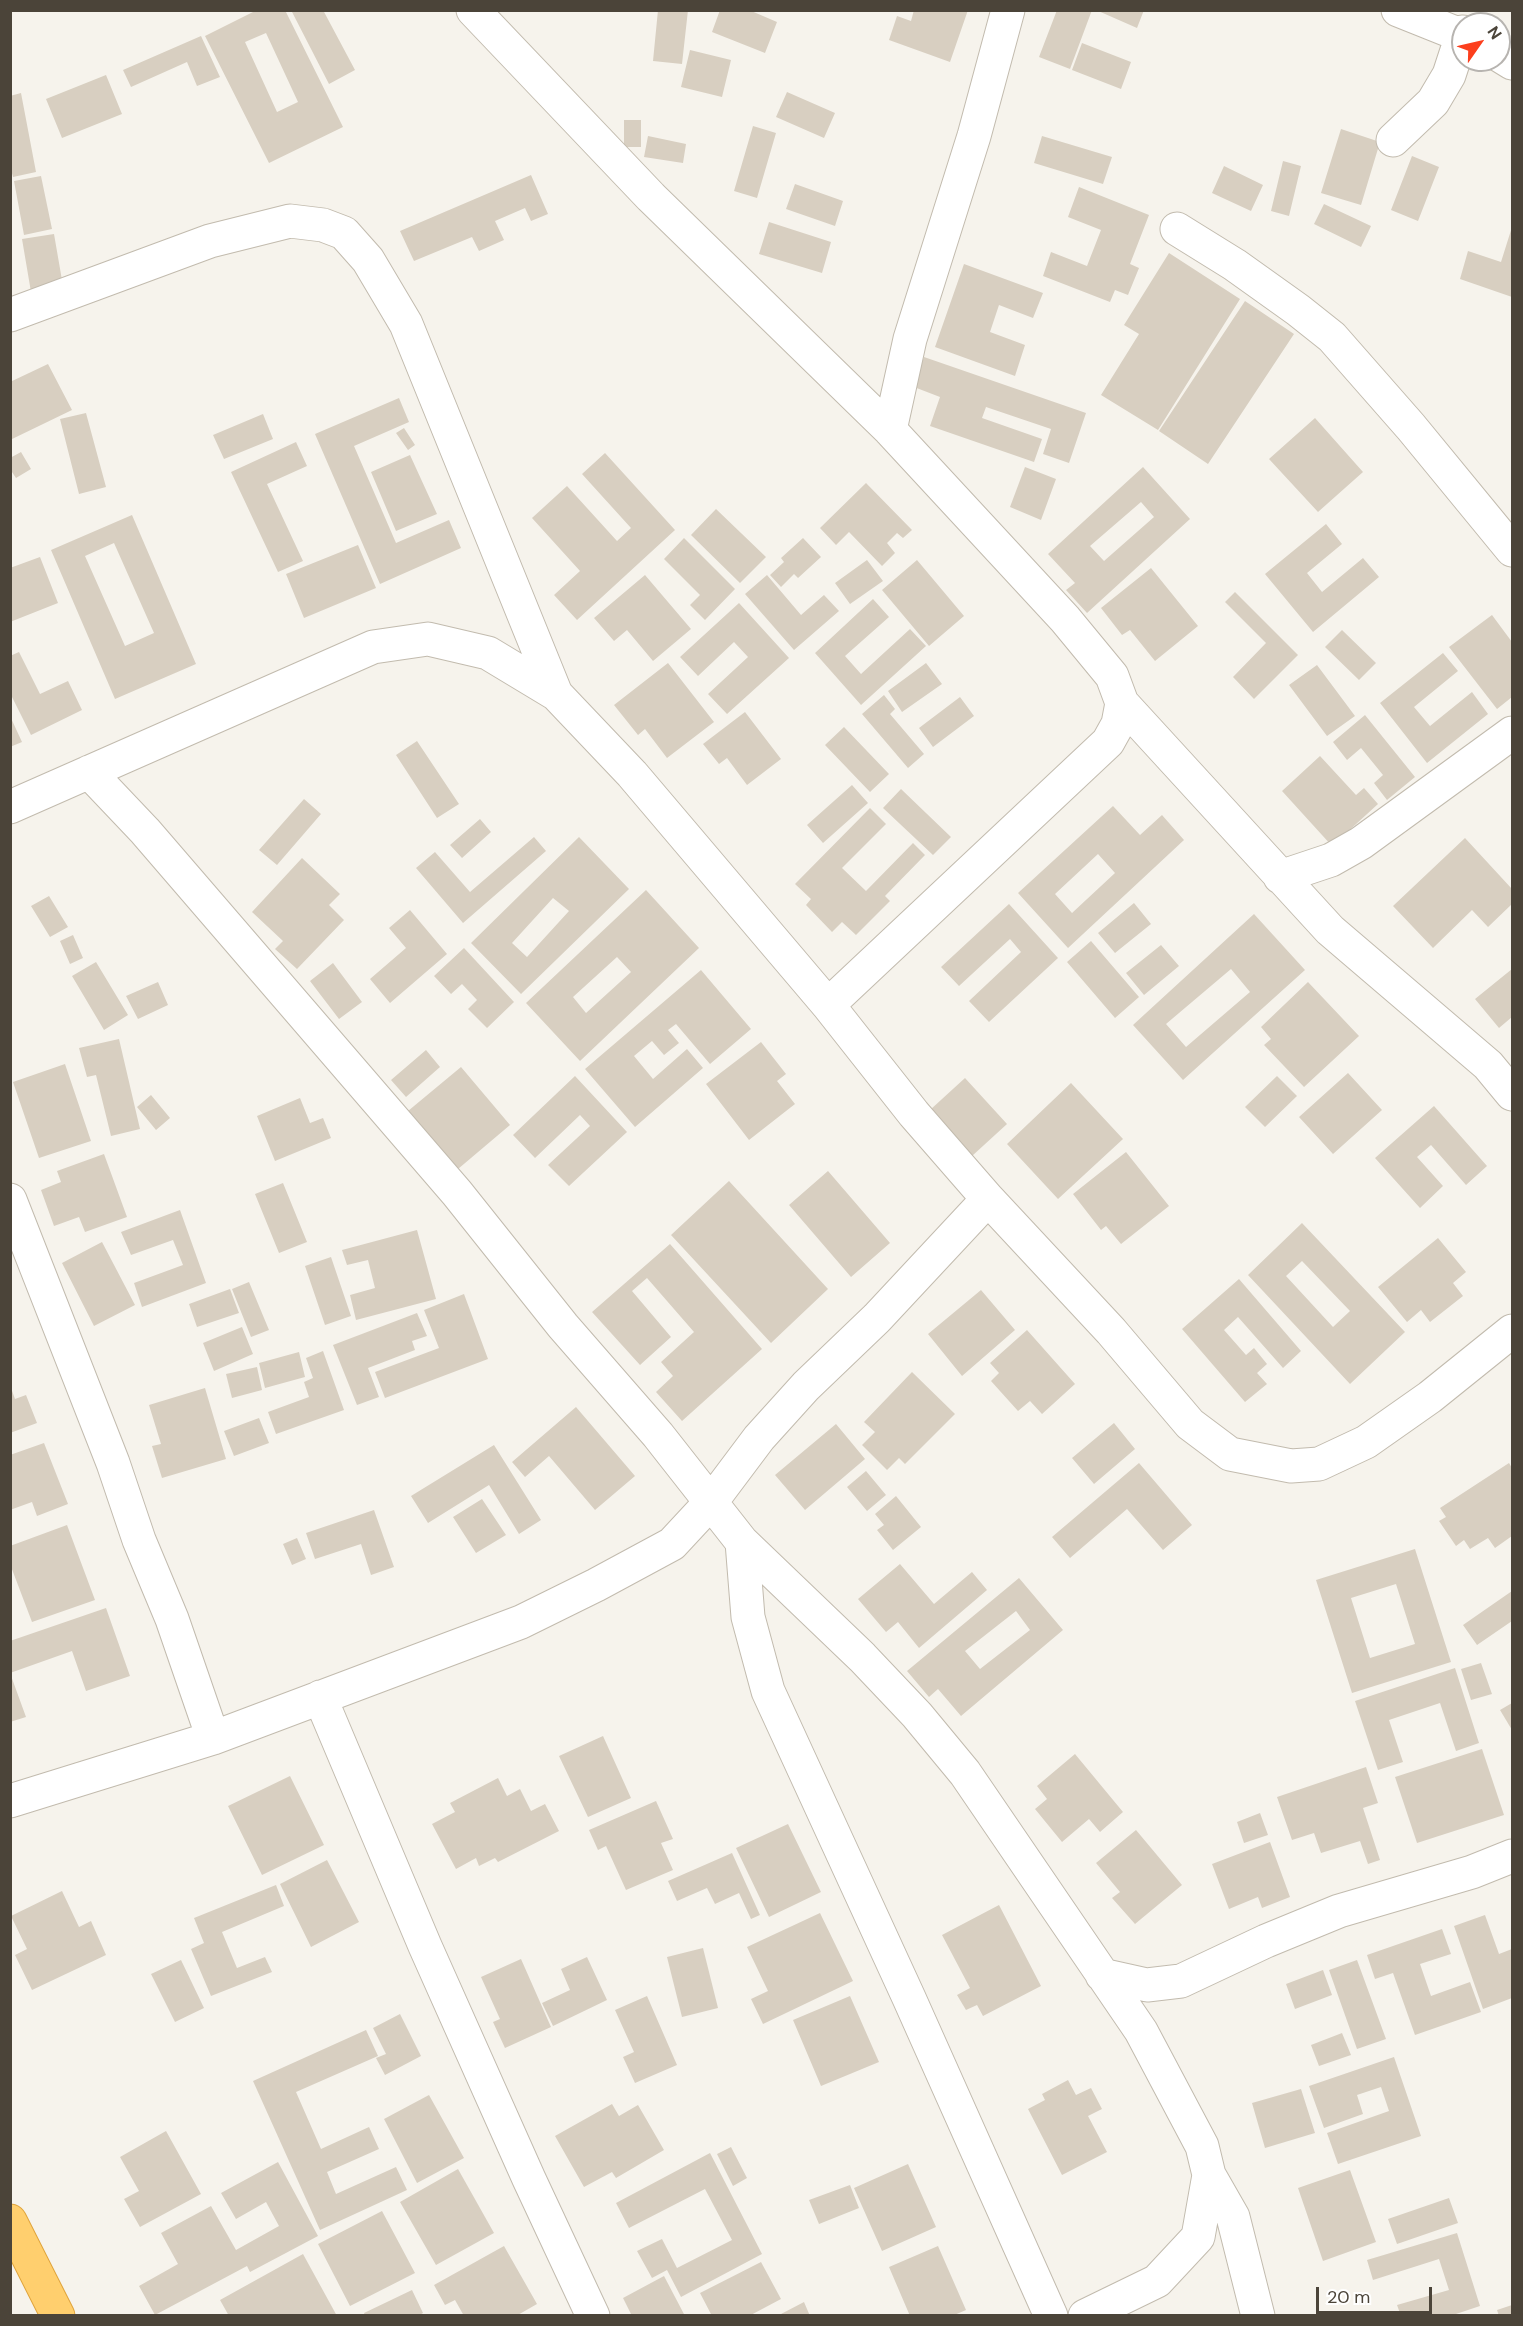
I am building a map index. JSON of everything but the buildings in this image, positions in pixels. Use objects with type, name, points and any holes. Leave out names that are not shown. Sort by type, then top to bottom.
[{"type":"highway","points":[[10,2221],[58,2316]]},
{"type":"street","points":[[473,10],[651,198],[890,430],[1065,619],[1112,676],[1122,703],[1330,930],[1488,1065],[1512,1094]]},
{"type":"street","points":[[890,430],[910,339],[974,136],[1008,10]]},
{"type":"street","points":[[1398,10],[1451,24]]},
{"type":"street","points":[[1393,140],[1433,102],[1451,69]]},
{"type":"street","points":[[10,315],[210,241],[290,221],[323,225],[344,233],[368,260],[406,324],[556,694]]},
{"type":"street","points":[[1178,229],[1298,310],[1332,337],[1411,427],[1512,550]]},
{"type":"street","points":[[10,807],[373,647],[428,639],[488,653],[556,694],[632,774],[828,1005],[914,1114],[988,1199],[1112,1331],[1190,1424],[1230,1454],[1291,1466],[1319,1464],[1366,1442],[1430,1397],[1512,1331]]},
{"type":"street","points":[[828,1005],[1108,742],[1118,724],[1122,703]]},
{"type":"street","points":[[1280,877],[1331,860],[1361,843],[1512,734]]},
{"type":"street","points":[[89,772],[153,840],[457,1193],[562,1326],[658,1435],[742,1542],[862,1658],[938,1740],[965,1773],[1141,2031],[1176,2095],[1202,2146],[1209,2175],[1233,2217],[1258,2316]]},
{"type":"street","points":[[10,1801],[213,1738],[521,1622],[672,1544],[711,1502],[759,1438],[806,1386],[877,1318],[988,1199]]},
{"type":"street","points":[[10,1200],[113,1463],[139,1540],[172,1619],[213,1738]]},
{"type":"street","points":[[742,1542],[748,1617],[768,1691],[909,1998],[1051,2316]]},
{"type":"street","points":[[320,1697],[425,1946],[593,2316]]},
{"type":"street","points":[[1102,1975],[1148,1985],[1181,1981],[1266,1941],[1339,1911],[1472,1872],[1512,1856]]},
{"type":"street","points":[[1085,2316],[1157,2281],[1198,2237],[1209,2175]]}]
